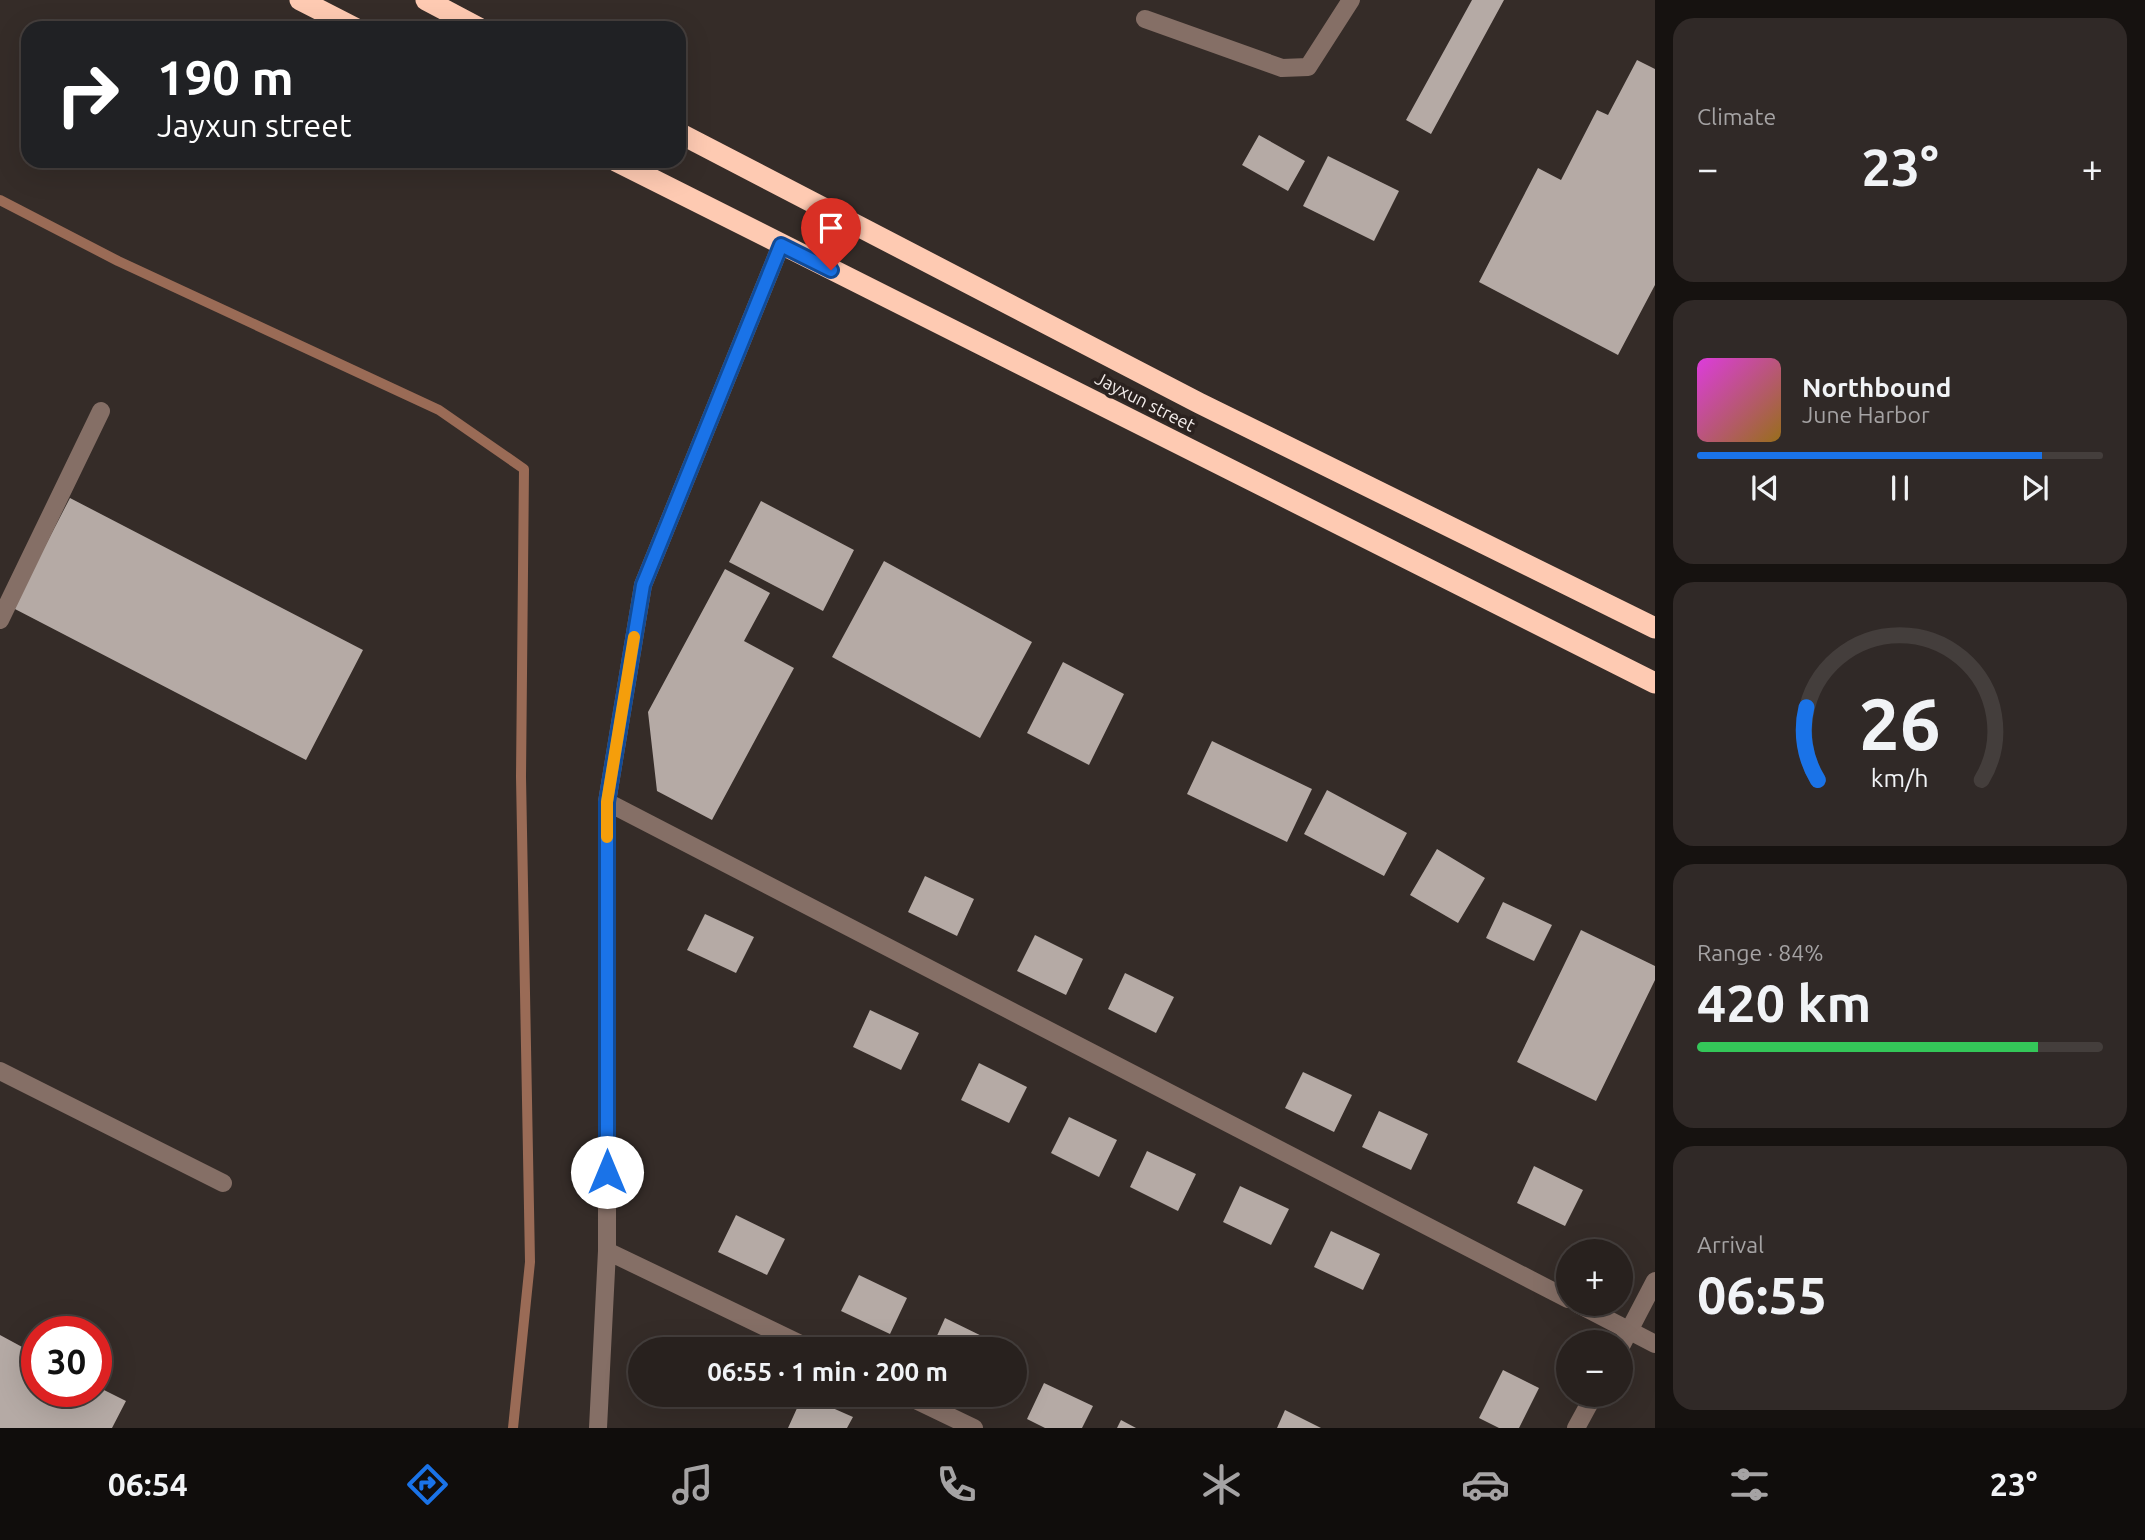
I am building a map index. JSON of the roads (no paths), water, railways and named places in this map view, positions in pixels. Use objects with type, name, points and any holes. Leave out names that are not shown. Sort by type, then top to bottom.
[{"type":"highway","points":[[300,0],[341,21]]},
{"type":"highway","points":[[425,0],[466,21]]},
{"type":"highway","name":"Jayxun street","points":[[686,137],[1199,403],[1655,628]]},
{"type":"highway","name":"Jayxun street","points":[[630,168],[1655,683]]},
{"type":"street","points":[[1145,19],[1282,68],[1308,67],[1351,0]]},
{"type":"street","points":[[598,1428],[607,1251],[607,802],[643,585],[781,245]]},
{"type":"street","points":[[0,620],[101,411]]},
{"type":"street","points":[[607,802],[1556,1293]]},
{"type":"street","points":[[0,1071],[223,1183]]},
{"type":"street","points":[[607,1251],[786,1337]]},
{"type":"street","points":[[1630,1330],[1655,1281]]},
{"type":"street","points":[[1601,1316],[1628,1330]]},
{"type":"street","points":[[1633,1332],[1655,1343]]},
{"type":"street","points":[[930,1407],[974,1428]]},
{"type":"street","points":[[1576,1428],[1587,1407]]},
{"type":"waterway","points":[[0,200],[118,261],[439,410],[524,469],[521,777],[530,1262],[513,1428]]}]
